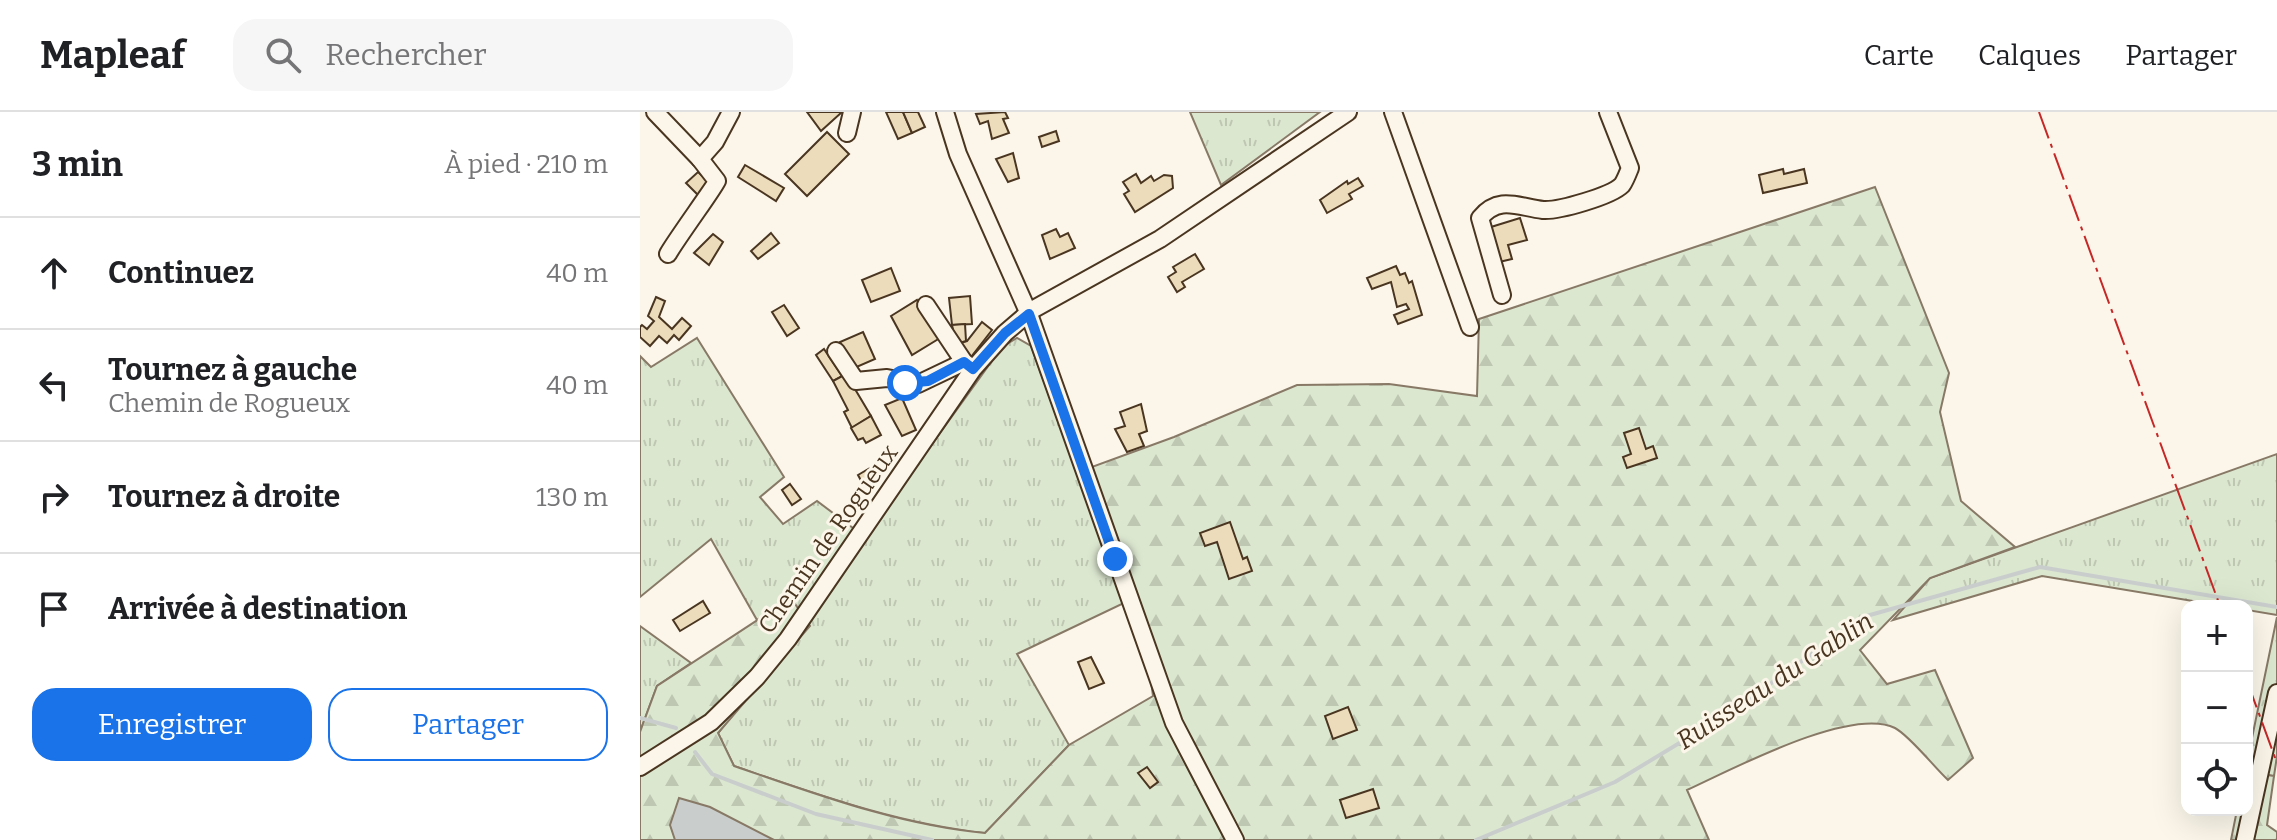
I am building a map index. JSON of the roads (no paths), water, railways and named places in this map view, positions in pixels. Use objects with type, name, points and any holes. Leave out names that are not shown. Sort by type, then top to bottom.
[{"type":"street","points":[[655,112],[717,181],[716,189],[685,223],[668,254]]},
{"type":"street","points":[[700,159],[715,142],[731,112]]},
{"type":"street","points":[[847,133],[852,112]]},
{"type":"street","points":[[945,112],[958,154],[1029,314],[1174,723],[1235,840]]},
{"type":"street","name":"Chemin de Rogueux","points":[[640,767],[711,722],[757,677],[800,622],[969,365],[1029,314],[1160,239],[1348,112]]},
{"type":"street","points":[[1393,112],[1470,327]]},
{"type":"street","points":[[1502,295],[1480,218],[1489,208],[1513,202],[1546,210],[1589,200],[1621,186],[1630,168],[1608,112]]},
{"type":"street","points":[[836,351],[856,381],[887,378],[918,384],[969,365],[926,305]]},
{"type":"street","points":[[2245,840],[2277,693]]},
{"type":"waterway","name":"Ruisseau du Gablin","points":[[1476,840],[1615,782],[1734,710],[1863,617],[2040,567],[2277,607]]},
{"type":"waterway","name":"Ruisseau du Gablin","points":[[640,718],[676,728]]},
{"type":"waterway","name":"Ruisseau du Gablin","points":[[695,752],[712,774],[816,814],[932,840]]}]
